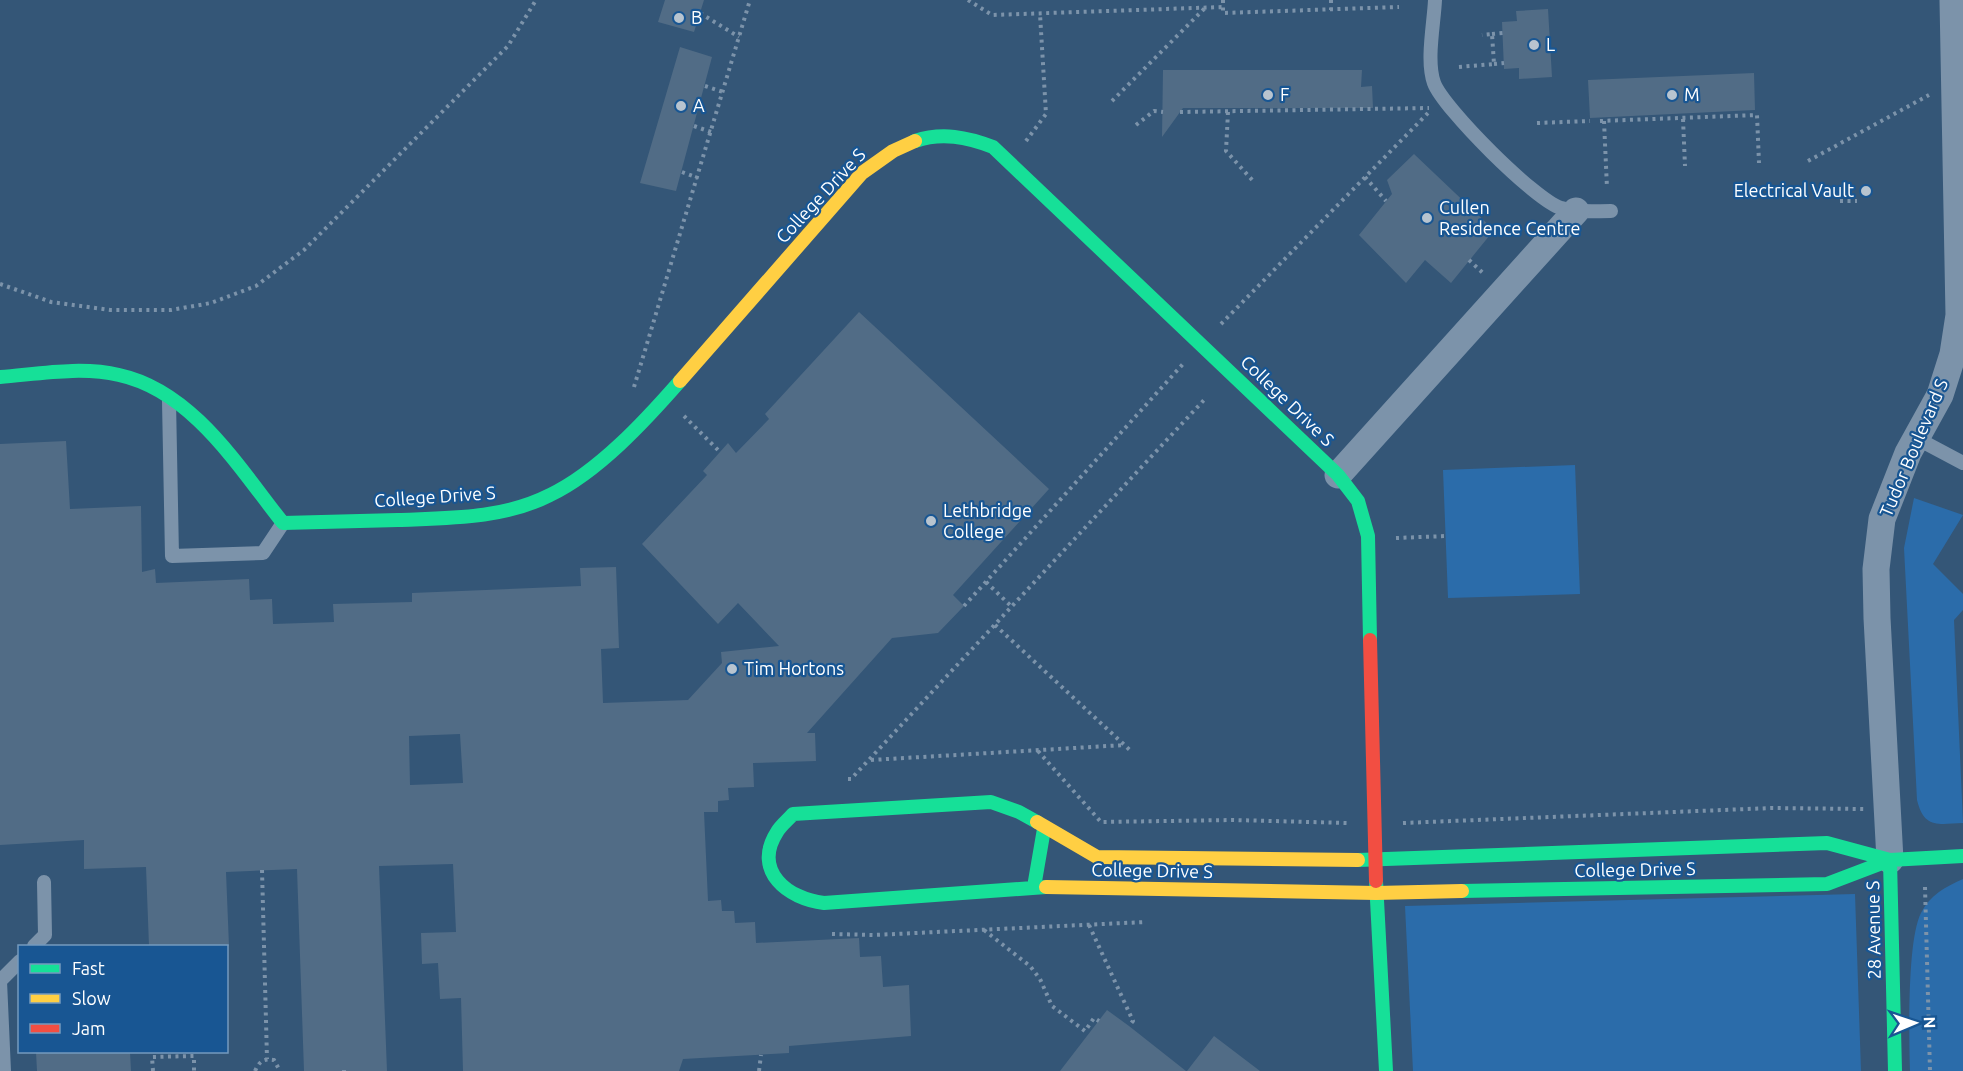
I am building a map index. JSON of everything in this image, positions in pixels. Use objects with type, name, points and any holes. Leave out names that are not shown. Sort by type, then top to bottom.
[{"type":"street","name":"Tudor Boulevard S","points":[[1890,860],[1876,569],[1882,519],[1916,438],[1940,395],[1953,354],[1959,315],[1954,82],[1957,17]]},
{"type":"street","name":"College Drive S","points":[[283,523],[474,516],[527,505],[551,495],[581,476],[650,415],[862,173],[906,144],[930,136],[952,134],[974,138],[993,147],[1338,475],[1358,501],[1368,539],[1376,894],[1386,1071]]},
{"type":"street","points":[[1338,475],[1576,211]]},
{"type":"street","points":[[0,377],[118,374],[150,384],[195,417],[283,523]]},
{"type":"street","name":"College Drive S","points":[[1890,860],[1827,843],[1376,860],[1118,859],[1097,857],[1044,829],[1019,812],[991,802],[821,810],[794,814],[776,833],[769,857],[774,875],[783,891],[811,903],[1034,887],[1376,894],[1827,884],[1890,860],[1963,856]]},
{"type":"street","points":[[1034,887],[1044,829]]},
{"type":"street","name":"28 Avenue S","points":[[1890,860],[1895,1071]]},
{"type":"lane","points":[[1435,0],[1431,44],[1433,82],[1437,103],[1454,115],[1546,202],[1576,211],[1611,211]]},
{"type":"lane","points":[[169,396],[172,556],[263,553],[283,523]]},
{"type":"lane","points":[[1916,438],[1963,463]]},
{"type":"lane","points":[[35,945],[45,935],[44,882]]},
{"type":"lane","points":[[4,1071],[0,981],[18,963]]},
{"type":"path","points":[[0,284],[51,302],[110,310],[171,310],[211,303],[256,286],[304,250],[508,46],[537,0]]},
{"type":"path","points":[[743,0],[748,6]]},
{"type":"path","points":[[680,236],[750,0]]},
{"type":"path","points":[[968,0],[992,15],[1223,6]]},
{"type":"path","points":[[1223,0],[1223,13],[1399,7]]},
{"type":"path","points":[[1331,0],[1331,10]]},
{"type":"path","points":[[1112,101],[1205,7]]},
{"type":"path","points":[[700,13],[739,37]]},
{"type":"path","points":[[1010,162],[1046,114],[1040,14]]},
{"type":"path","points":[[1482,35],[1503,33]]},
{"type":"path","points":[[1492,34],[1494,64]]},
{"type":"path","points":[[1459,67],[1504,63]]},
{"type":"path","points":[[1808,161],[1954,82]]},
{"type":"path","points":[[705,86],[723,92]]},
{"type":"path","points":[[1180,112],[1437,103]]},
{"type":"path","points":[[964,606],[1201,344],[1437,103]]},
{"type":"path","points":[[1136,125],[1154,111],[1162,112]]},
{"type":"path","points":[[1228,112],[1226,151],[1254,182]]},
{"type":"path","points":[[1608,188],[1602,121],[1757,115],[1759,163]]},
{"type":"path","points":[[1683,119],[1685,166]]},
{"type":"path","points":[[1537,123],[1590,121]]},
{"type":"path","points":[[694,126],[711,132]]},
{"type":"path","points":[[682,172],[698,178]]},
{"type":"path","points":[[1365,177],[1386,201]]},
{"type":"path","points":[[1840,201],[1857,201]]},
{"type":"path","points":[[852,779],[1204,400]]},
{"type":"path","points":[[1368,539],[1446,536]]},
{"type":"path","points":[[986,582],[1012,607]]},
{"type":"path","points":[[996,625],[1132,752]]},
{"type":"path","points":[[869,760],[1125,745]]},
{"type":"path","points":[[1038,751],[1101,822],[1233,820],[1375,824],[1772,808],[1888,809]]},
{"type":"path","points":[[1925,858],[1930,1071]]},
{"type":"path","points":[[262,870],[267,1059]]},
{"type":"path","points":[[1089,925],[1133,1021],[1129,1026]]},
{"type":"path","points":[[984,930],[1030,966],[1040,979],[1052,1006],[1085,1031],[1094,1018],[1099,1021]]},
{"type":"path","points":[[759,1071],[761,1055]]},
{"type":"path","points":[[153,1071],[152,1057],[194,1056],[194,1071]]},
{"type":"path","points":[[255,1071],[259,1062],[267,1059],[274,1060],[280,1071]]},
{"type":"shaded area","points":[[1575,465],[1580,594],[1448,598],[1443,470]]},
{"type":"shaded area","points":[[1914,498],[1963,515],[1933,564],[1963,594],[1963,610],[1954,620],[1963,823],[1933,823],[1924,816],[1917,800],[1904,548]]},
{"type":"shaded area","points":[[1963,879],[1963,1071],[1910,1071],[1910,990],[1916,926],[1921,913],[1933,896]]},
{"type":"shaded area","points":[[1855,894],[1861,1071],[1413,1071],[1405,906]]},
{"type":"building","name":"B","points":[[665,0],[704,0],[694,32],[658,22]]},
{"type":"building","name":"L","points":[[1548,9],[1552,77],[1519,79],[1519,68],[1504,69],[1502,22],[1517,21],[1516,11]]},
{"type":"building","name":"A","points":[[680,47],[712,57],[676,191],[640,183]]},
{"type":"building","name":"F","points":[[1163,70],[1362,70],[1361,87],[1372,86],[1373,108],[1183,108],[1162,137]]},
{"type":"building","name":"M","points":[[1754,73],[1755,110],[1590,118],[1588,80]]},
{"type":"building","name":"Cullen Residence Centre","points":[[1414,154],[1494,230],[1451,283],[1425,260],[1406,283],[1359,235],[1392,194],[1387,180]]},
{"type":"building","points":[[859,312],[1049,489],[953,595],[964,606],[938,633],[892,638],[807,733],[815,733],[816,761],[753,763],[754,787],[728,788],[729,800],[718,801],[718,812],[704,812],[708,901],[721,900],[722,911],[734,911],[735,923],[755,922],[756,943],[859,938],[860,957],[881,956],[883,987],[909,985],[911,1036],[789,1046],[789,1053],[683,1059],[679,1071],[463,1071],[461,998],[440,999],[438,963],[422,964],[421,933],[456,932],[453,864],[379,866],[387,1071],[304,1071],[297,869],[226,872],[229,946],[149,945],[146,867],[84,869],[84,840],[0,845],[0,444],[66,441],[70,509],[141,506],[142,572],[155,569],[156,583],[249,579],[250,600],[272,599],[273,624],[334,622],[333,604],[412,602],[412,593],[581,586],[580,568],[616,567],[619,648],[601,649],[603,703],[688,700],[722,663],[721,652],[779,646],[738,603],[718,624],[642,544],[707,475],[703,471],[728,443],[736,453],[769,419],[765,414]],"holes":[[[460,734],[463,783],[410,785],[409,736]]]},
{"type":"building","points":[[1107,1010],[1129,1026],[1186,1071],[1060,1071]]},
{"type":"building","points":[[1214,1036],[1260,1071],[1187,1071]]},
{"type":"building","points":[[36,1053],[130,1053],[131,1071],[37,1071]]},
{"type":"traffic: fast","points":[[915,141],[945,136],[993,147],[1338,475],[1358,501],[1368,536],[1370,640]]},
{"type":"traffic: fast","points":[[0,377],[90,371],[119,375],[145,384],[170,397],[212,434],[283,523],[456,518],[495,513],[532,503],[568,485],[603,459],[636,429],[680,381]]},
{"type":"traffic: fast","points":[[1037,822],[1019,812],[991,802],[793,814],[777,832],[770,846],[769,859],[771,871],[787,889],[798,896],[824,903],[1046,887]]},
{"type":"traffic: fast","points":[[1034,887],[1044,829]]},
{"type":"traffic: fast","points":[[1358,860],[1827,843],[1890,860]]},
{"type":"traffic: fast","points":[[1462,891],[1827,884],[1890,860],[1963,856]]},
{"type":"traffic: fast","points":[[1890,860],[1895,1071]]},
{"type":"traffic: fast","points":[[1376,881],[1386,1071]]},
{"type":"traffic: slow","points":[[680,381],[862,173],[893,151],[915,141]]},
{"type":"traffic: slow","points":[[1037,822],[1097,857],[1358,860]]},
{"type":"traffic: slow","points":[[1046,887],[1376,893],[1462,891]]},
{"type":"traffic: jam","points":[[1370,640],[1376,881]]},
{"type":"place","name":"B","points":[[679,18]]},
{"type":"place","name":"L","points":[[1534,45]]},
{"type":"place","name":"F","points":[[1268,95]]},
{"type":"place","name":"M","points":[[1672,95]]},
{"type":"place","name":"A","points":[[681,106]]},
{"type":"place","name":"Electrical Vault","points":[[1866,191]]},
{"type":"place","name":"Cullen Residence Centre","points":[[1427,218]]},
{"type":"place","name":"Lethbridge College","points":[[931,521]]},
{"type":"place","name":"Tim Hortons","points":[[732,669]]}]
